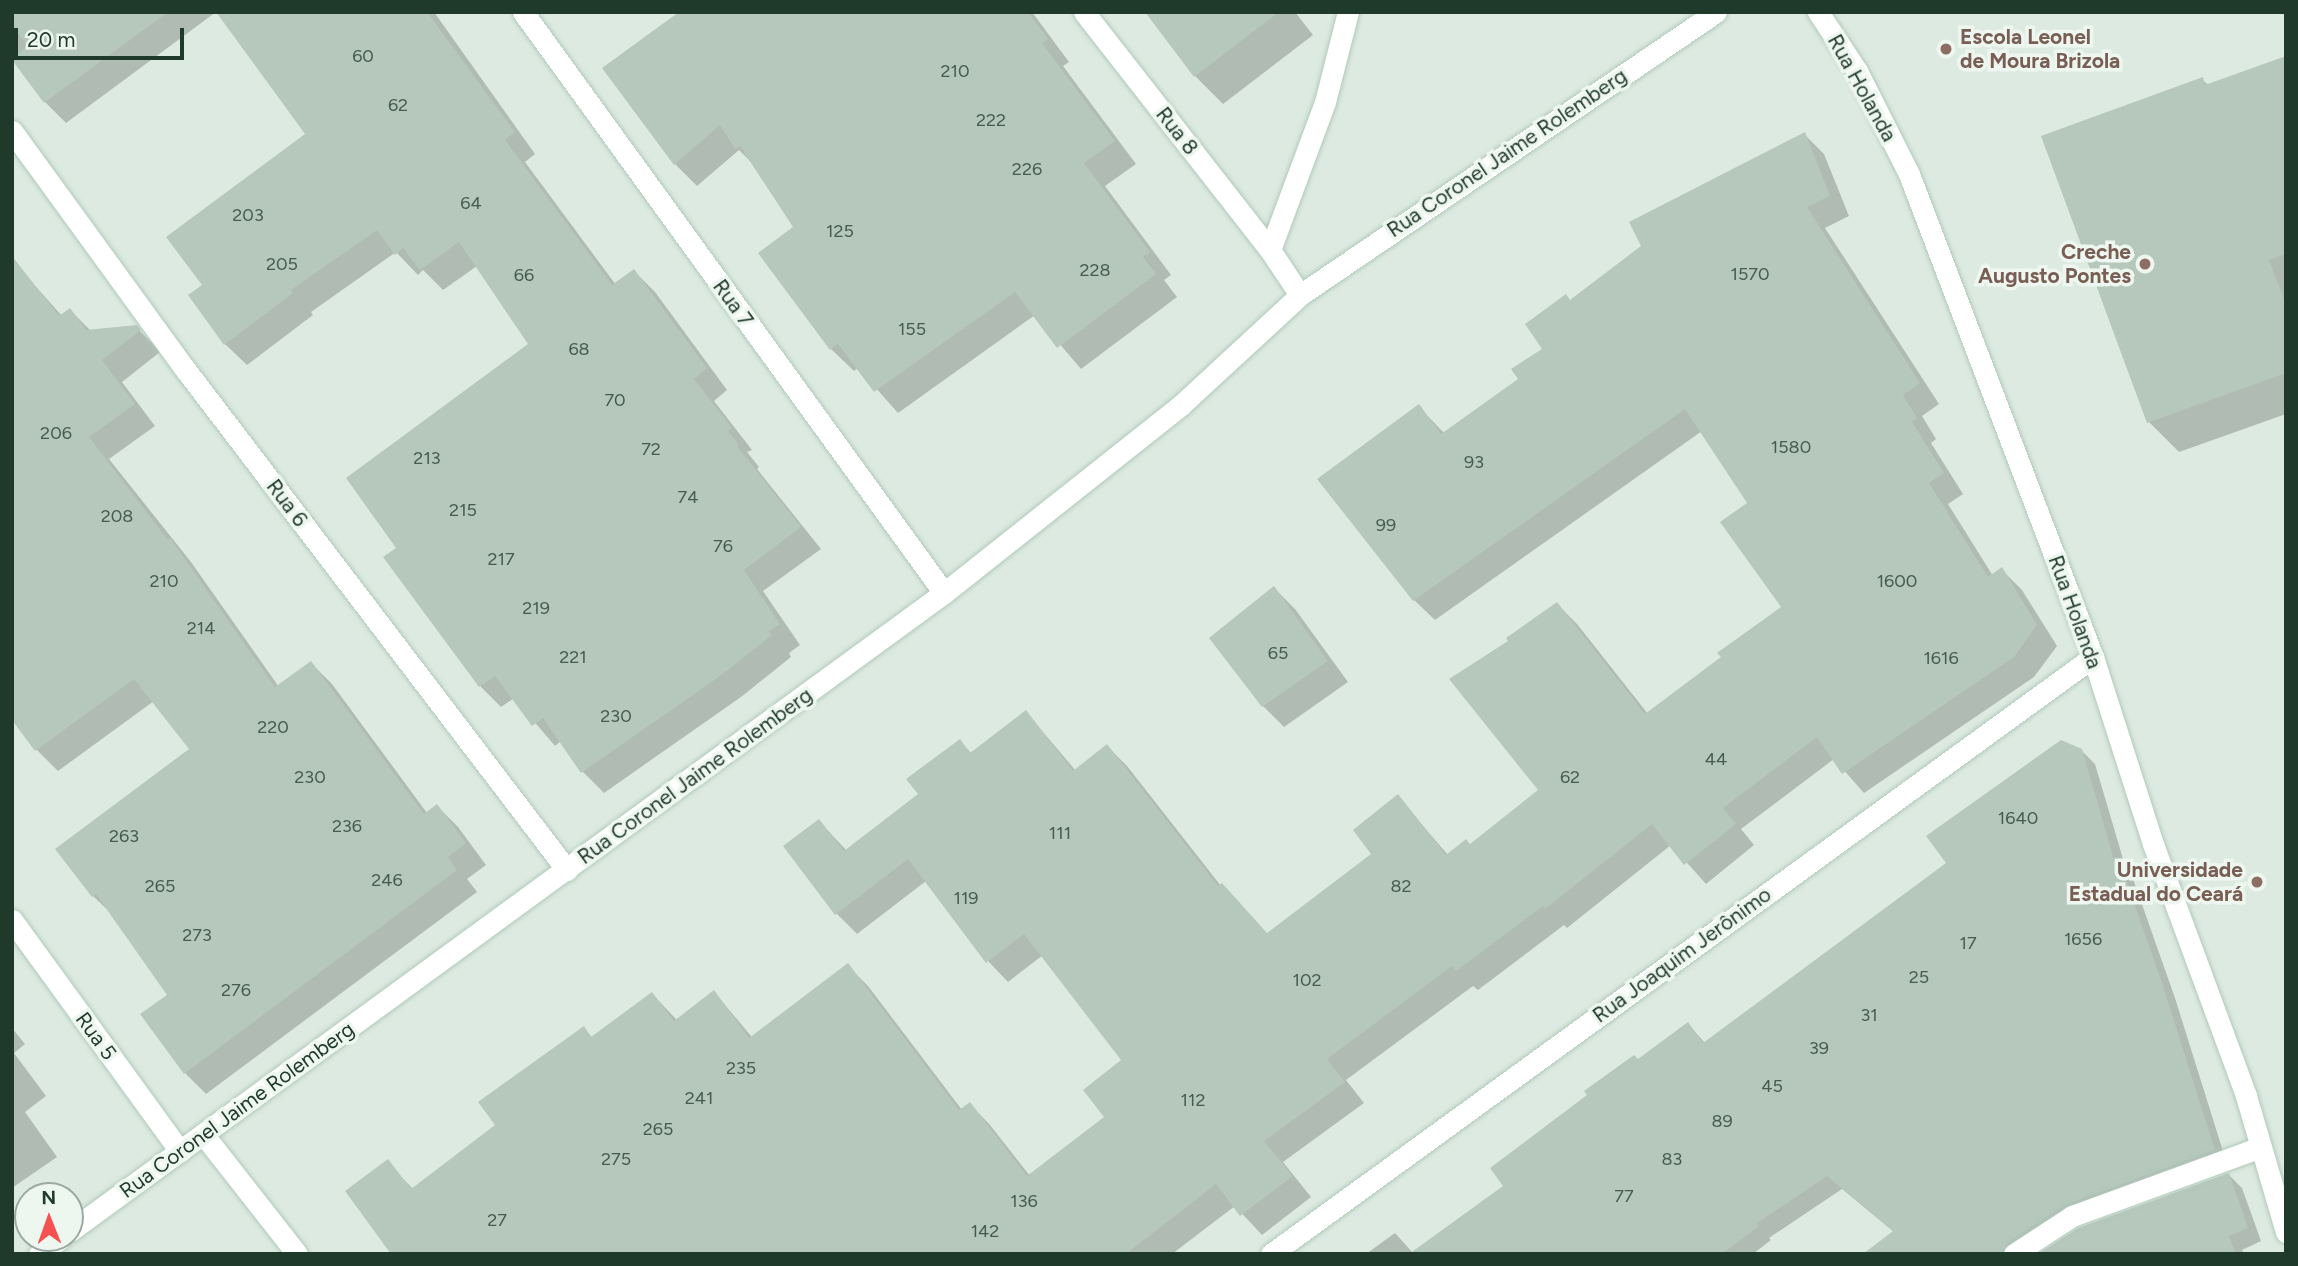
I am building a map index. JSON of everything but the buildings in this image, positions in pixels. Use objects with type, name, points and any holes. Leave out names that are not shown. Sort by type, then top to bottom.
[{"type":"street","name":"Rua 7","points":[[523,12],[944,593]]},
{"type":"street","name":"Rua 8","points":[[1084,12],[1270,250]]},
{"type":"street","points":[[1300,295],[1270,250],[1325,102],[1348,12]]},
{"type":"street","name":"Rua Coronel Jaime Rolemberg","points":[[84,1221],[944,593],[1181,405],[1300,295],[1716,12]]},
{"type":"street","name":"Rua Holanda","points":[[1818,12],[1857,71],[1909,174],[2093,657],[2153,844],[2246,1096],[2286,1232]]},
{"type":"street","name":"Rua 6","points":[[12,131],[185,369],[567,870]]},
{"type":"street","name":"Rua Joaquim Jerônimo","points":[[1271,1254],[2093,657]]},
{"type":"street","name":"Rua 5","points":[[12,920],[180,1151]]},
{"type":"street","points":[[203,1134],[297,1254]]},
{"type":"street","points":[[2014,1254],[2072,1216],[2261,1147]]},
{"type":"place","name":"Escola Leonel de Moura Brizola","points":[[1946,49]]},
{"type":"place","name":"Creche Augusto Pontes","points":[[2145,264]]},
{"type":"place","name":"Universidade Estadual do Ceará","points":[[2257,882]]}]
